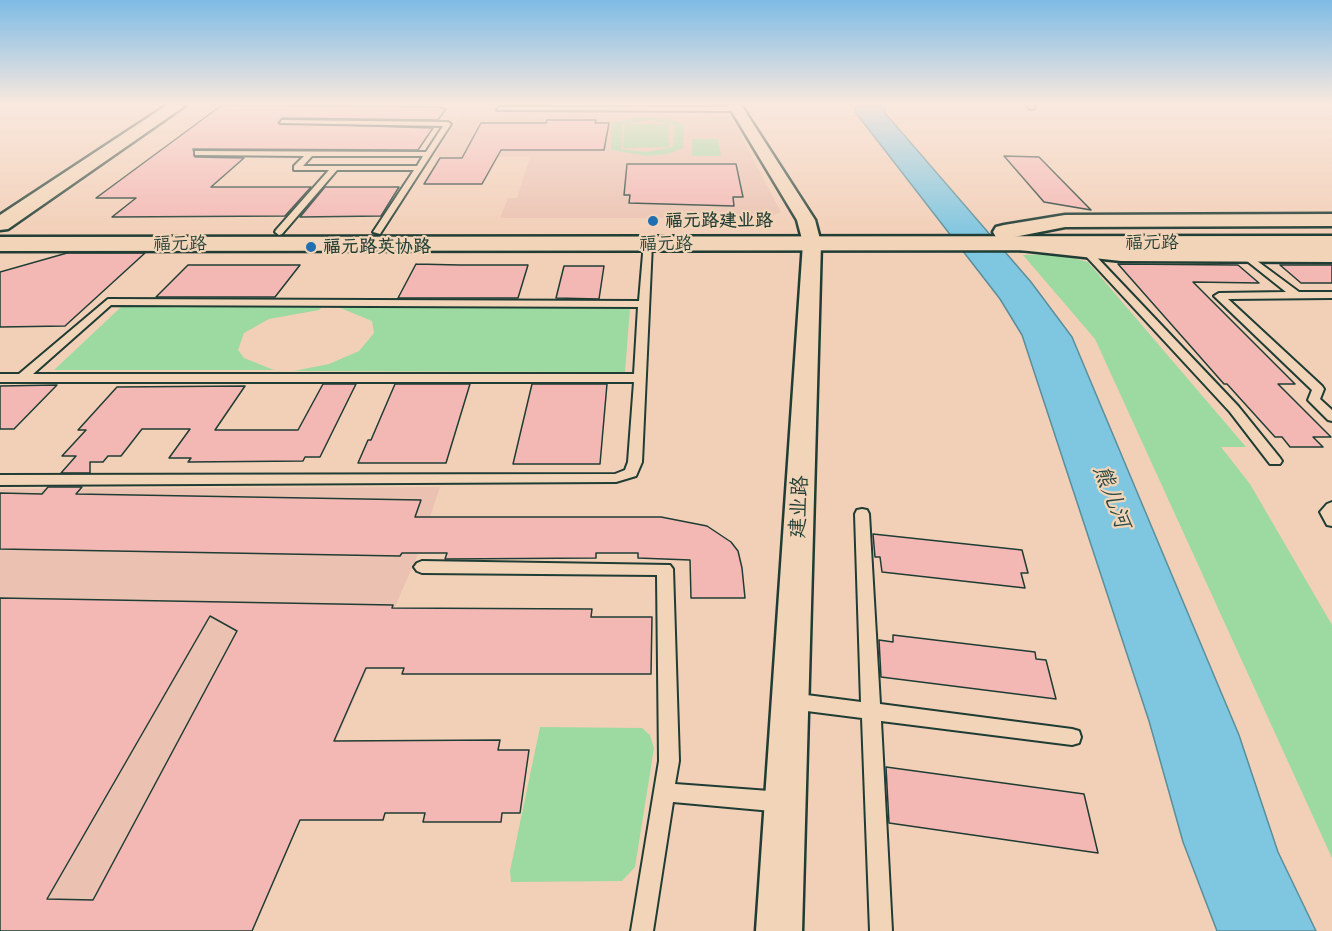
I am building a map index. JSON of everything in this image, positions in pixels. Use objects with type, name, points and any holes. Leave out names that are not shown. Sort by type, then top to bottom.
[{"type":"main road","points":[[0,213],[99,148]]},
{"type":"main road","points":[[0,224],[113,148]]},
{"type":"main road","points":[[1002,237],[1065,221],[1332,220]]},
{"type":"main road","name":"福元路","points":[[0,232],[377,232],[812,238],[1332,231]]},
{"type":"main road","points":[[1002,237],[1087,252],[1332,255]]},
{"type":"main road","name":"福元路","points":[[1002,237],[1332,243]]},
{"type":"main road","name":"福元路","points":[[0,244],[647,244],[812,238]]},
{"type":"street","name":"建业路","points":[[762,148],[800,209],[812,238],[779,931]]},
{"type":"lane","points":[[377,232],[432,148]]},
{"type":"lane","points":[[198,153],[428,154]]},
{"type":"lane","points":[[310,154],[297,168],[419,168]]},
{"type":"lane","points":[[279,232],[335,168]]},
{"type":"lane","points":[[0,480],[616,478],[631,473],[635,462],[647,244]]},
{"type":"lane","points":[[1087,252],[1234,409],[1275,461]]},
{"type":"lane","points":[[1245,255],[1297,296]]},
{"type":"lane","points":[[1332,295],[1219,296],[1318,389],[1314,400],[1332,417]]},
{"type":"lane","points":[[22,378],[108,302],[644,304]]},
{"type":"lane","points":[[0,378],[640,378]]},
{"type":"lane","points":[[1332,507],[1327,512],[1332,521]]},
{"type":"lane","points":[[862,514],[880,931]]},
{"type":"lane","points":[[422,567],[665,569],[669,761],[642,931]]},
{"type":"lane","points":[[791,700],[1072,737]]},
{"type":"lane","points":[[663,792],[786,802]]},
{"type":"shaded area","points":[[439,148],[748,148],[781,212],[767,218],[500,218],[508,198],[517,198],[530,157],[434,157]]},
{"type":"shaded area","points":[[440,487],[416,559],[252,931],[0,931],[0,489]]},
{"type":"green space","points":[[621,148],[646,152],[682,148],[668,154],[647,156],[611,150]]},
{"type":"green space","points":[[692,148],[720,148],[721,156],[692,156]]},
{"type":"green space","points":[[1058,254],[1088,262],[1246,447],[1221,447],[1250,484],[1332,625],[1332,858],[1095,339],[1023,255]]},
{"type":"green space","points":[[121,307],[322,307],[319,310],[269,319],[244,333],[238,350],[244,358],[274,370],[54,370]]},
{"type":"green space","points":[[338,307],[630,308],[625,372],[294,371],[329,364],[359,351],[374,333],[372,321]]},
{"type":"green space","points":[[540,727],[642,728],[650,735],[654,748],[635,867],[622,881],[511,882],[510,871]]},
{"type":"water","name":"熊儿河","points":[[883,148],[916,148],[1031,282],[1072,337],[1239,735],[1278,852],[1316,931],[1217,931],[1183,842],[1149,721],[1022,335],[1000,299]]},
{"type":"building","points":[[163,148],[419,148],[193,149],[195,157],[244,158],[211,187],[311,187],[285,216],[112,217],[136,198],[96,198]]},
{"type":"building","points":[[467,148],[604,148],[501,150],[482,184],[424,184],[440,158],[462,158]]},
{"type":"building","points":[[1004,156],[1039,157],[1091,210],[1044,202]]},
{"type":"building","points":[[627,164],[736,164],[743,197],[733,197],[734,206],[629,203],[630,195],[624,195]]},
{"type":"building","points":[[325,187],[399,187],[381,216],[300,217]]},
{"type":"building","points":[[67,253],[145,253],[65,326],[0,327],[0,272]]},
{"type":"building","points":[[416,264],[528,265],[518,298],[398,298]]},
{"type":"building","points":[[1118,264],[1238,265],[1259,283],[1193,282],[1295,384],[1278,384],[1331,437],[1313,437],[1323,447],[1290,447],[1282,437],[1275,437],[1227,384],[1224,384]]},
{"type":"building","points":[[188,265],[300,265],[275,297],[156,297]]},
{"type":"building","points":[[1280,265],[1332,265],[1332,283],[1301,283]]},
{"type":"building","points":[[564,266],[604,266],[599,299],[556,298]]},
{"type":"building","points":[[323,384],[356,384],[320,457],[305,457],[303,461],[188,462],[191,458],[169,458],[190,429],[142,429],[121,456],[108,456],[103,462],[90,462],[90,473],[61,473],[76,456],[62,456],[86,430],[78,430],[117,387],[245,386],[215,430],[298,430]]},
{"type":"building","points":[[395,384],[470,384],[446,463],[358,463],[368,440],[371,440]]},
{"type":"building","points":[[532,384],[607,384],[600,464],[513,464]]},
{"type":"building","points":[[57,385],[14,429],[0,429],[0,386]]},
{"type":"building","points":[[48,487],[82,487],[76,494],[421,500],[415,517],[661,517],[707,526],[731,542],[738,551],[745,598],[691,598],[690,560],[638,558],[638,553],[596,553],[596,558],[445,559],[447,553],[402,553],[400,556],[0,549],[0,493],[42,494]]},
{"type":"building","points":[[873,534],[1022,550],[1028,573],[1021,573],[1025,588],[882,572],[880,557],[875,557]]},
{"type":"building","points":[[0,598],[393,605],[392,608],[592,609],[591,617],[652,617],[651,674],[402,674],[404,668],[366,668],[334,741],[500,740],[498,750],[529,750],[520,813],[502,813],[501,822],[423,822],[425,813],[385,813],[383,820],[300,820],[252,931],[0,931]],"holes":[[[210,616],[237,631],[93,900],[47,899]]]},
{"type":"building","points":[[893,635],[1035,652],[1036,659],[1046,660],[1056,699],[881,677],[879,640],[893,642]]},
{"type":"building","points":[[886,767],[1084,794],[1098,853],[889,823]]},
{"type":"place","name":"福元路建业路","points":[[653,221]]},
{"type":"place","name":"福元路英协路","points":[[311,247]]}]
